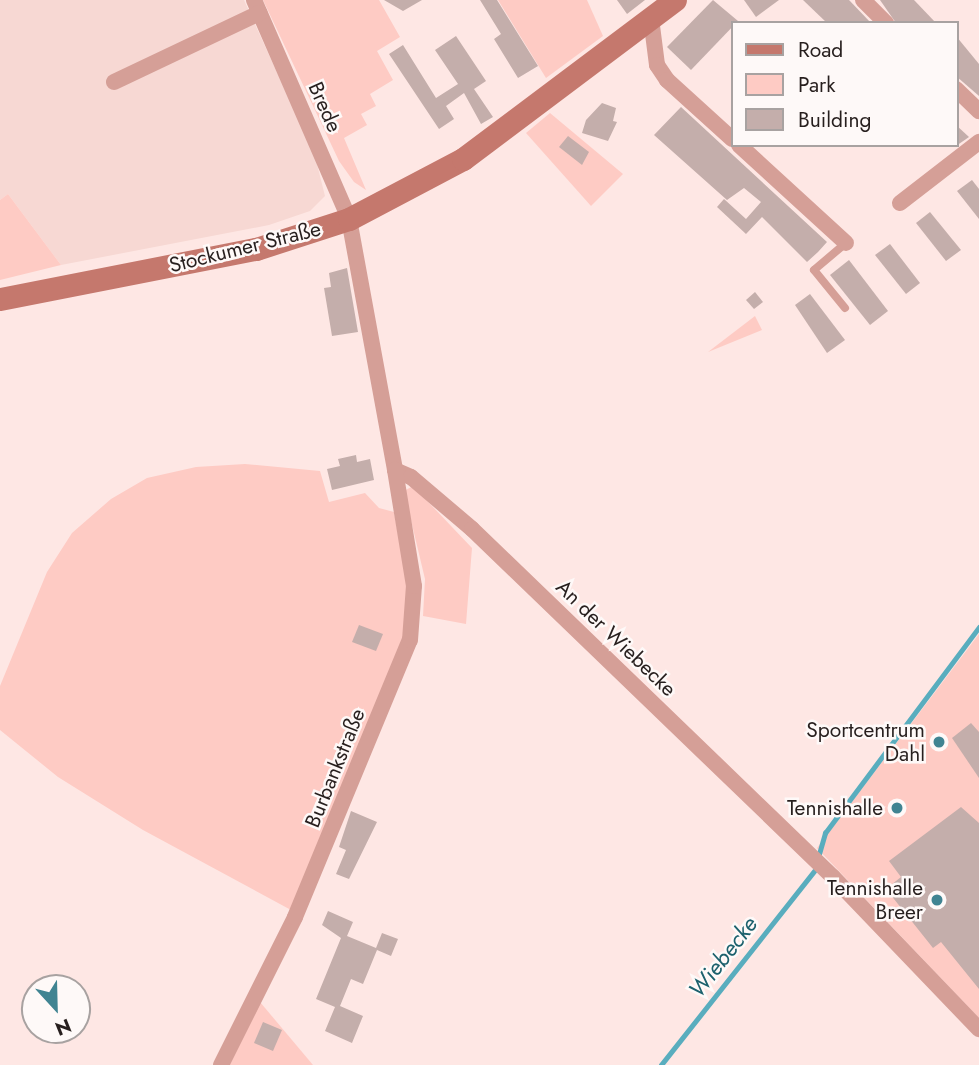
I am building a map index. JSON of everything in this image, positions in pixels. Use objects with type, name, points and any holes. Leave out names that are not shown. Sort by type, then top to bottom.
[{"type":"main road","name":"Stockumer Straße","points":[[0,299],[256,249],[349,219],[463,159],[675,0]]},
{"type":"street","points":[[863,0],[884,21]]},
{"type":"street","name":"Brede","points":[[114,82],[256,6],[349,219]]},
{"type":"street","points":[[652,18],[657,65],[730,137]]},
{"type":"street","points":[[958,91],[979,111]]},
{"type":"street","points":[[900,203],[979,142]]},
{"type":"street","points":[[741,147],[846,243]]},
{"type":"street","points":[[349,219],[394,470]]},
{"type":"street","name":"An der Wiebecke","points":[[394,470],[411,477],[472,528],[834,877],[979,1029]]},
{"type":"street","name":"Burbankstraße","points":[[220,1065],[295,916],[410,640],[414,586],[394,470]]},
{"type":"lane","points":[[845,308],[814,270],[846,243]]},
{"type":"shaded area","points":[[0,0],[244,0],[315,156],[325,196],[310,211],[269,225],[61,265],[8,194],[0,200]]},
{"type":"green space","points":[[263,0],[379,0],[400,37],[377,51],[393,80],[370,94],[376,106],[361,114],[367,125],[344,138],[366,190],[354,182],[339,161]]},
{"type":"green space","points":[[498,0],[587,0],[603,36],[546,78]]},
{"type":"green space","points":[[550,113],[623,174],[591,206],[526,133]]},
{"type":"green space","points":[[8,194],[61,265],[0,280],[0,200]]},
{"type":"green space","points":[[755,316],[762,330],[708,352]]},
{"type":"green space","points":[[245,464],[320,471],[329,502],[365,493],[379,508],[394,512],[408,589],[405,632],[291,910],[143,830],[58,777],[0,730],[0,686],[47,572],[72,533],[111,499],[147,478],[196,467]]},
{"type":"green space","points":[[413,486],[472,548],[466,624],[423,616],[425,579],[404,491]]},
{"type":"green space","name":"Sportcentrum Dahl","points":[[979,634],[979,1018],[817,848]]},
{"type":"green space","points":[[260,1002],[313,1065],[228,1065]]},
{"type":"building","points":[[384,0],[422,0],[403,11]]},
{"type":"building","points":[[480,0],[497,0],[538,66],[518,78],[494,39],[501,34]]},
{"type":"building","points":[[617,0],[645,0],[627,14]]},
{"type":"building","points":[[713,0],[738,21],[730,21],[730,29],[691,70],[667,47]]},
{"type":"building","points":[[744,0],[779,0],[756,17]]},
{"type":"building","points":[[803,0],[849,0],[869,21],[825,21]]},
{"type":"building","points":[[880,0],[914,0],[934,21],[895,21]]},
{"type":"building","points":[[456,36],[486,81],[474,89],[493,117],[481,124],[464,93],[446,106],[454,119],[439,129],[389,54],[403,45],[436,98],[458,84],[435,50]]},
{"type":"building","points":[[958,38],[979,64],[979,96],[958,78]]},
{"type":"building","points":[[602,103],[616,108],[613,121],[617,122],[608,141],[582,133],[586,120]]},
{"type":"building","points":[[681,107],[827,242],[807,262],[762,217],[746,234],[717,207],[724,199],[746,219],[761,202],[744,188],[727,200],[654,135]]},
{"type":"building","points":[[958,127],[969,137],[958,145]]},
{"type":"building","points":[[568,136],[589,152],[582,165],[559,147]]},
{"type":"building","points":[[972,180],[979,189],[979,219],[957,191]]},
{"type":"building","points":[[930,212],[961,250],[946,261],[916,223]]},
{"type":"building","points":[[890,244],[920,283],[906,294],[875,255]]},
{"type":"building","points":[[849,260],[888,311],[870,325],[830,275]]},
{"type":"building","points":[[347,268],[358,332],[332,336],[324,288],[331,287],[329,273]]},
{"type":"building","points":[[755,292],[763,302],[754,309],[746,300]]},
{"type":"building","points":[[810,294],[845,340],[827,353],[795,305]]},
{"type":"building","points":[[356,455],[357,462],[370,459],[374,480],[332,490],[327,469],[340,466],[338,459]]},
{"type":"building","points":[[359,625],[383,634],[376,651],[352,642]]},
{"type":"building","points":[[971,723],[979,732],[979,778],[952,738]]},
{"type":"building","name":"Tennishalle Breer","points":[[961,807],[979,823],[979,989],[941,942],[933,948],[886,889],[901,877],[889,861]]},
{"type":"building","points":[[351,811],[377,822],[349,879],[336,874],[346,850],[339,847]]},
{"type":"building","points":[[328,911],[353,922],[347,936],[376,948],[382,933],[398,939],[391,956],[377,950],[363,984],[351,979],[340,1006],[363,1016],[352,1043],[325,1031],[335,1007],[316,999],[341,938],[322,925]]},
{"type":"building","points":[[263,1022],[282,1030],[273,1051],[254,1043]]},
{"type":"waterway","name":"Wiebecke","points":[[819,854],[825,833],[979,627]]},
{"type":"waterway","name":"Wiebecke","points":[[661,1065],[814,871]]},
{"type":"place","name":"Sportcentrum Dahl","points":[[939,742]]},
{"type":"place","name":"Tennishalle","points":[[897,808]]},
{"type":"place","name":"Tennishalle Breer","points":[[937,900]]}]
